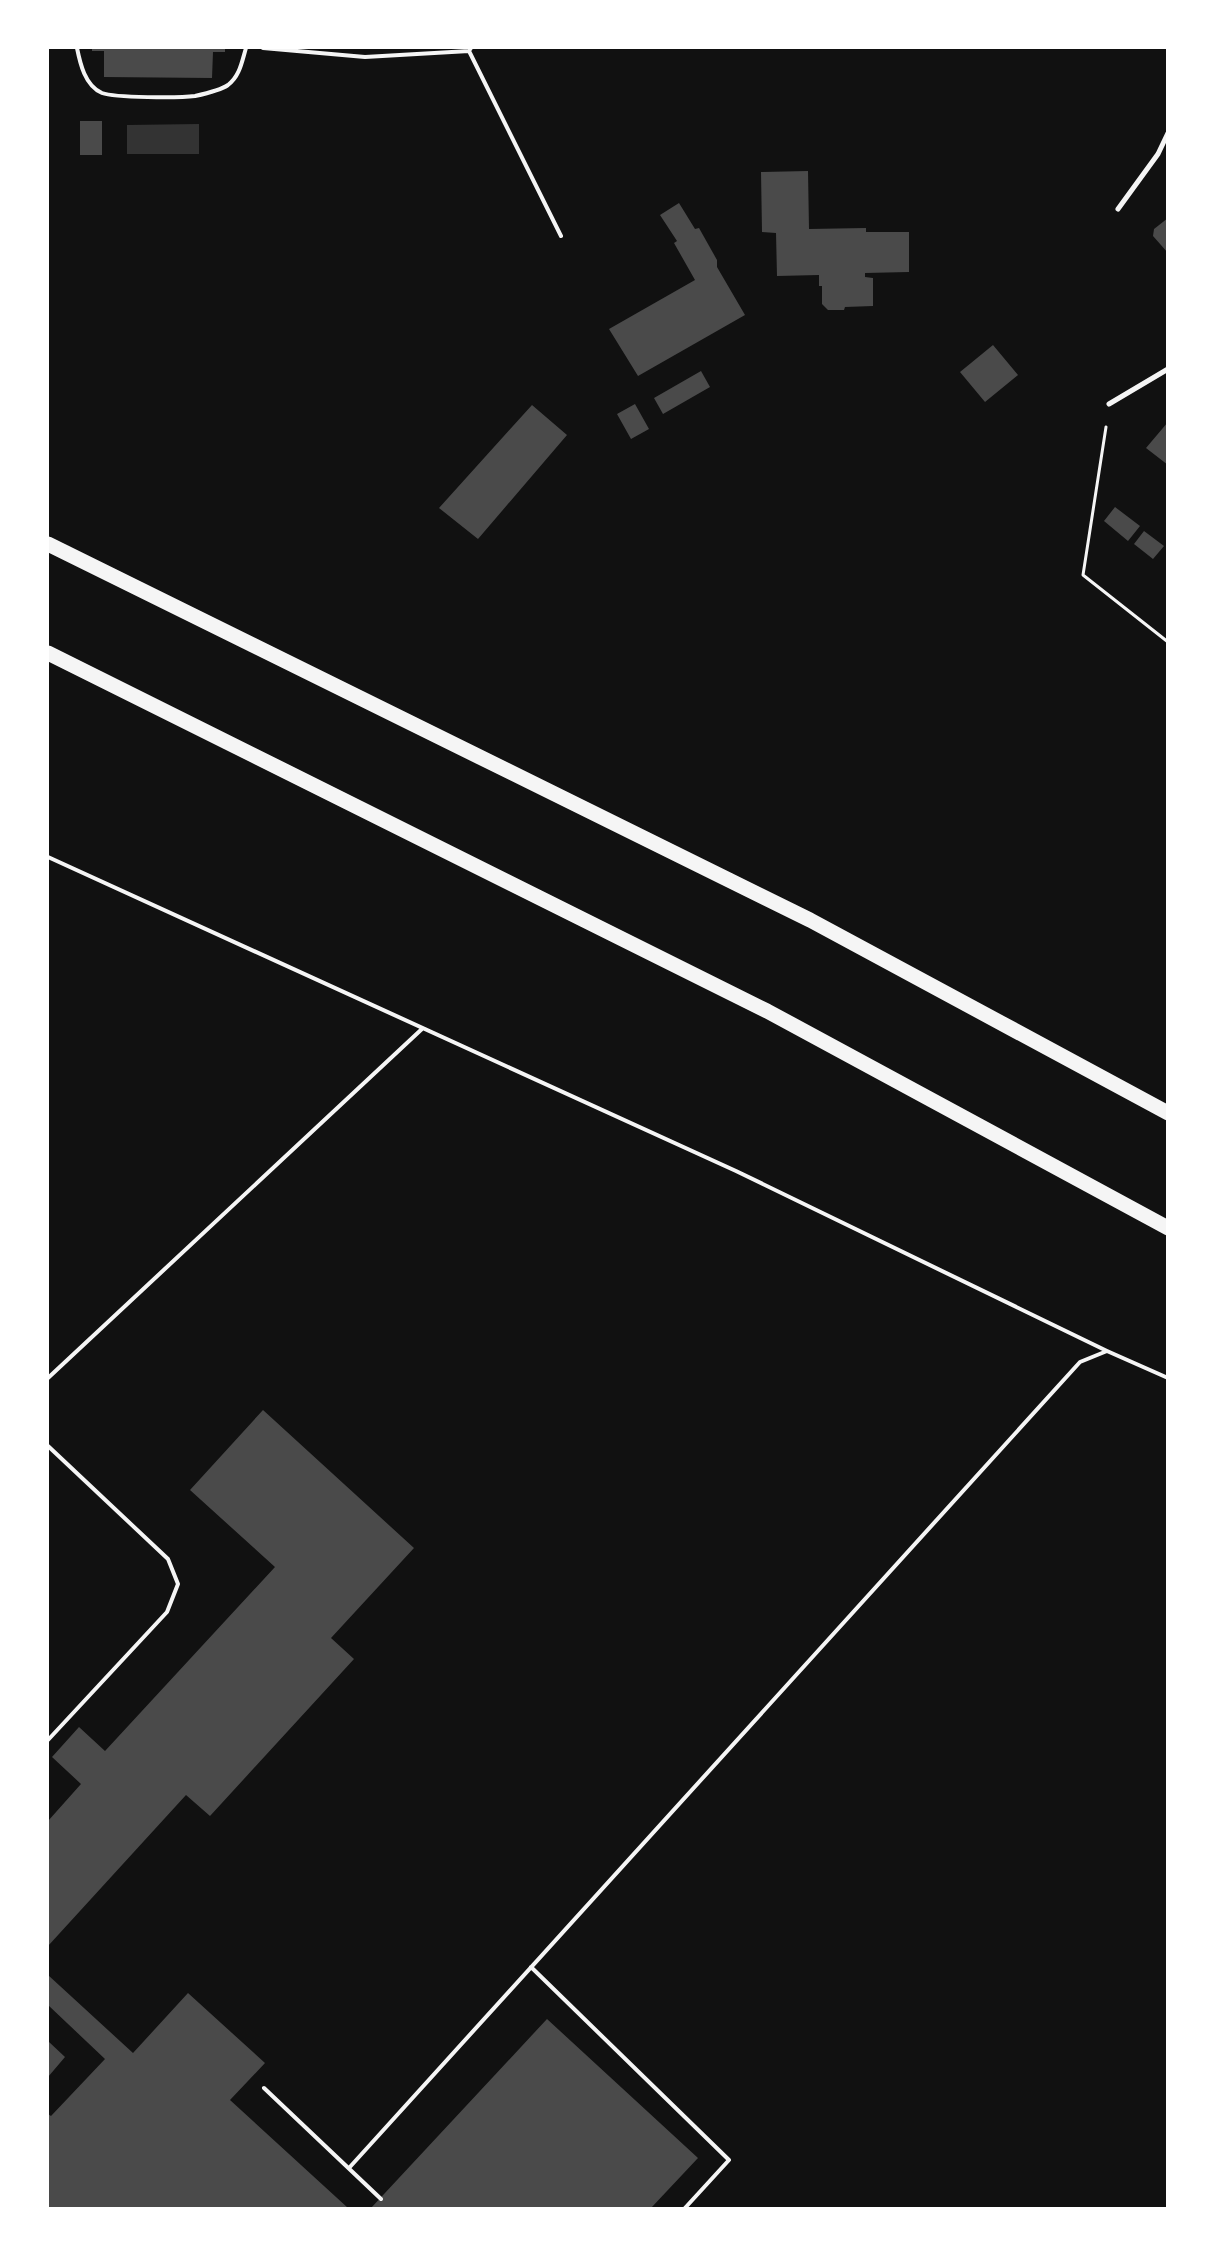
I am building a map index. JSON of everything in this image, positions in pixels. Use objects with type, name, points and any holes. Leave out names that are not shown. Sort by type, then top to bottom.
[{"type":"highway","points":[[48,544],[810,920],[1168,1113]]},
{"type":"highway","points":[[48,653],[767,1012],[1168,1228]]},
{"type":"street","points":[[1118,209],[1158,154],[1168,133]]},
{"type":"street","points":[[1109,404],[1168,368]]},
{"type":"lane","points":[[77,48],[80,64],[89,82],[101,93],[119,96],[195,96],[228,85],[239,72],[246,48]]},
{"type":"lane","points":[[263,48],[365,58],[470,49],[561,236]]},
{"type":"lane","points":[[48,857],[736,1171],[1107,1351],[1168,1378]]},
{"type":"lane","points":[[48,1378],[423,1028]]},
{"type":"lane","points":[[349,2168],[1080,1362],[1107,1351]]},
{"type":"lane","points":[[48,1446],[168,1558],[178,1584],[167,1612],[48,1740]]},
{"type":"lane","points":[[531,1967],[729,2160],[685,2208]]},
{"type":"lane","points":[[264,2088],[380,2199]]},
{"type":"path","points":[[1109,404],[1084,575],[1168,642]]},
{"type":"shaded area","points":[[199,124],[199,154],[127,154],[127,125]]},
{"type":"building","points":[[92,48],[225,48],[225,52],[213,52],[212,78],[104,77],[104,51],[92,51]]},
{"type":"building","points":[[80,121],[102,121],[102,155],[80,155]]},
{"type":"building","points":[[808,171],[809,229],[866,228],[866,232],[909,232],[909,272],[865,273],[865,277],[873,278],[873,306],[828,310],[822,304],[822,286],[819,286],[819,275],[777,276],[776,233],[762,232],[761,172]]},
{"type":"building","points":[[679,203],[695,229],[699,228],[717,260],[717,267],[745,315],[638,376],[609,329],[695,280],[674,243],[677,241],[660,215]]},
{"type":"building","points":[[1168,218],[1168,253],[1153,236],[1154,229]]},
{"type":"building","points":[[993,345],[1018,375],[985,402],[960,372]]},
{"type":"building","points":[[701,371],[710,387],[663,414],[654,398]]},
{"type":"building","points":[[635,404],[649,429],[631,439],[617,414]]},
{"type":"building","points":[[532,405],[567,435],[478,539],[439,508]]},
{"type":"building","points":[[1168,422],[1168,465],[1146,448]]},
{"type":"building","points":[[1115,507],[1140,526],[1128,541],[1104,521]]},
{"type":"building","points":[[1144,531],[1164,546],[1153,559],[1134,544]]},
{"type":"building","points":[[263,1410],[414,1548],[331,1638],[354,1659],[210,1816],[186,1795],[48,1946],[48,1821],[81,1784],[52,1757],[79,1727],[105,1751],[275,1567],[190,1490]]},
{"type":"building","points":[[48,1975],[133,2053],[188,1993],[265,2063],[230,2100],[348,2208],[48,2208],[48,2114],[51,2116],[105,2059],[48,2005]]},
{"type":"building","points":[[547,2019],[698,2158],[651,2208],[371,2208]]},
{"type":"building","points":[[48,2041],[65,2057],[48,2077]]}]
